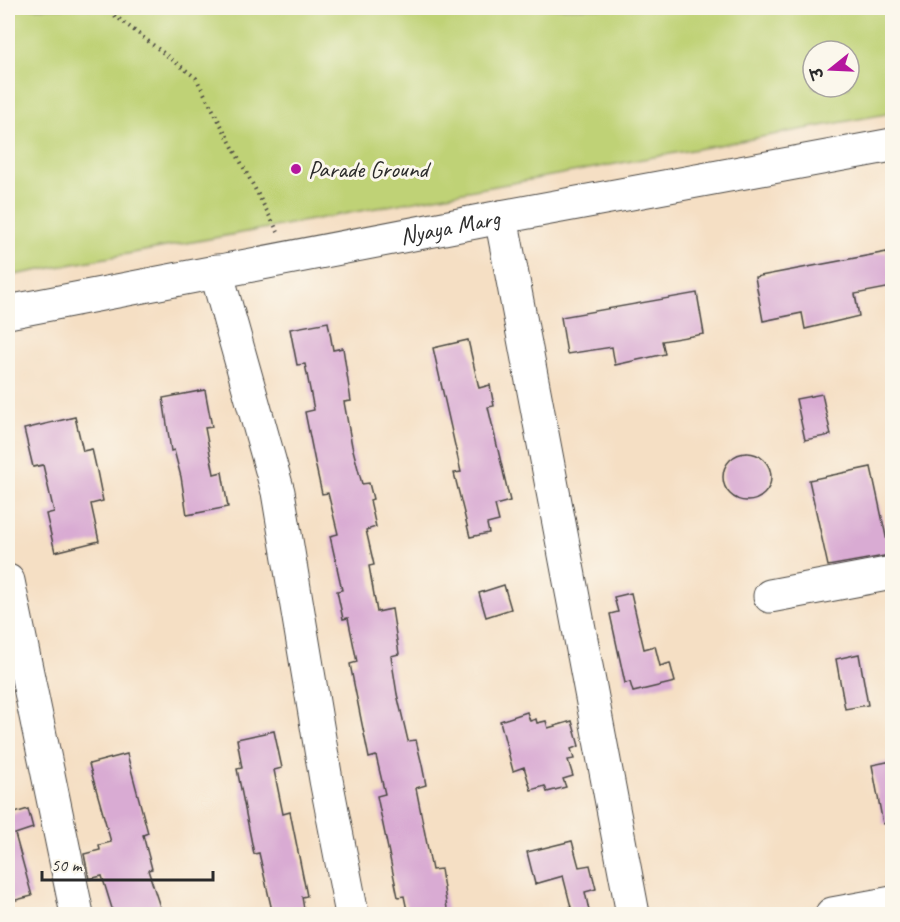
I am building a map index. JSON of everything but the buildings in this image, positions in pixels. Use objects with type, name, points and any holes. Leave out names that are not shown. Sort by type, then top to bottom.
[{"type":"street","name":"Nyaya Marg","points":[[8,312],[501,217],[892,146]]},
{"type":"street","points":[[501,217],[633,915]]},
{"type":"street","points":[[216,272],[278,492],[326,780],[352,915]]},
{"type":"street","points":[[770,596],[892,573]]},
{"type":"street","points":[[8,581],[77,915]]},
{"type":"street","points":[[832,915],[892,903]]},
{"type":"path","points":[[105,8],[196,78],[276,226],[287,258]]},
{"type":"green space","name":"Parade Ground","points":[[8,8],[885,8],[892,44],[892,113],[8,276]]},
{"type":"place","name":"Parade Ground","points":[[296,169]]}]
